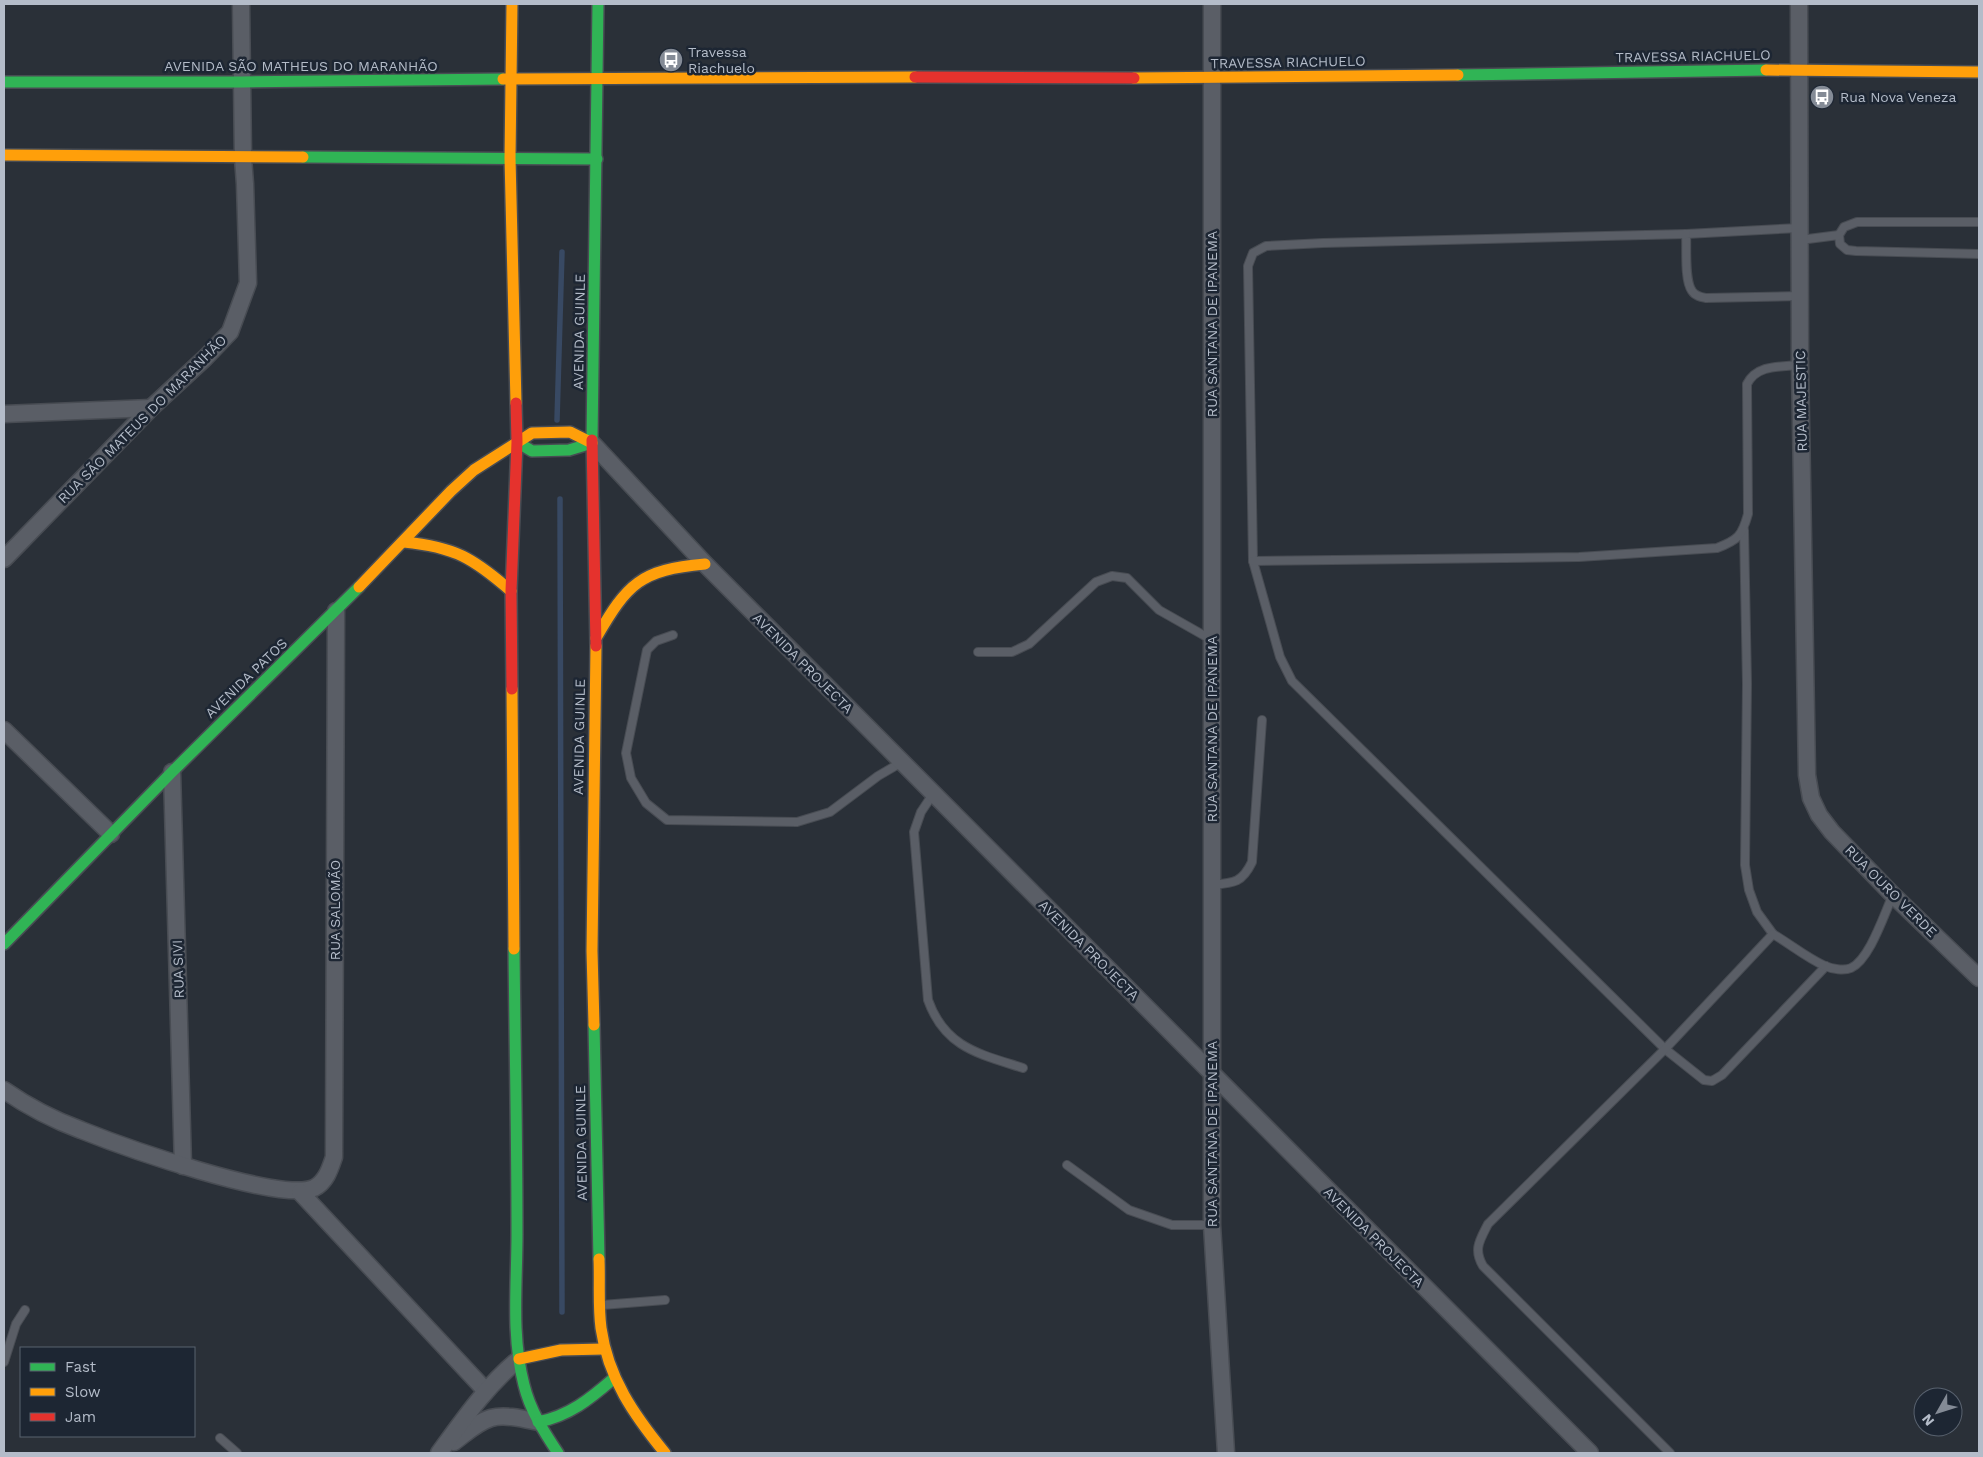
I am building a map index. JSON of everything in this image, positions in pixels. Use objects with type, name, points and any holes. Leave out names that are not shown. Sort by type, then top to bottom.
[{"type":"street","name":"RUA SÃO MATEUS DO MARANHÃO","points":[[4,559],[152,408],[230,332],[248,283],[243,158],[242,4]]},
{"type":"street","points":[[512,4],[510,158],[517,442],[511,591],[517,1226],[516,1333],[518,1359],[524,1386],[538,1422],[558,1453]]},
{"type":"street","name":"AVENIDA GUINLE","points":[[598,4],[592,443],[596,639],[592,951],[600,1305],[604,1349],[613,1379],[639,1422],[665,1453]]},
{"type":"street","name":"RUA SANTANA DE IPANEMA","points":[[1212,4],[1212,1225],[1226,1453]]},
{"type":"street","name":"RUA MAJESTIC","points":[[1798,4],[1800,365],[1807,775],[1811,798]]},
{"type":"street","name":"TRAVESSA RIACHUELO","points":[[598,79],[1213,78],[1798,70],[1979,72]]},
{"type":"street","name":"AVENIDA SÃO MATHEUS DO MARANHÃO","points":[[4,82],[598,79]]},
{"type":"street","points":[[4,155],[597,159]]},
{"type":"street","points":[[4,414],[152,408]]},
{"type":"street","name":"AVENIDA PATOS","points":[[4,944],[172,772],[336,611],[451,491],[474,470],[532,433],[570,432],[592,443]]},
{"type":"street","points":[[517,442],[532,451],[569,450],[592,443]]},
{"type":"street","name":"AVENIDA PROJECTA","points":[[592,443],[705,564],[1590,1453]]},
{"type":"street","points":[[404,542],[434,545],[462,554],[488,571],[511,591]]},
{"type":"street","points":[[596,639],[616,603],[630,588],[651,574],[673,567],[705,564]]},
{"type":"street","name":"RUA SALOMÃO","points":[[300,1192],[316,1187],[328,1174],[334,1157],[336,611]]},
{"type":"street","points":[[4,730],[111,834]]},
{"type":"street","name":"RUA SIVI","points":[[172,772],[183,1166]]},
{"type":"street","name":"RUA OURO VERDE","points":[[1811,798],[1819,815],[1832,832],[1893,895],[1979,978]]},
{"type":"street","points":[[4,1090],[19,1100],[79,1130],[183,1166],[274,1190],[300,1192],[486,1391]]},
{"type":"street","points":[[440,1453],[486,1391],[518,1359],[538,1352],[580,1348],[604,1349]]},
{"type":"street","points":[[440,1453],[478,1424],[492,1418],[511,1417],[538,1422],[554,1420],[567,1415],[613,1379]]},
{"type":"lane","points":[[1979,222],[1857,222],[1844,227],[1839,235],[1840,244],[1847,250],[1856,252],[1979,254]]},
{"type":"lane","points":[[1686,234],[1688,281],[1692,291],[1697,296],[1706,298],[1800,296]]},
{"type":"lane","points":[[1826,966],[1722,1076],[1712,1081],[1704,1080],[1664,1048],[1292,681],[1280,657],[1253,561],[1248,266],[1253,254],[1266,246],[1323,243],[1686,234],[1839,235]]},
{"type":"lane","points":[[1800,365],[1760,370],[1751,375],[1747,384],[1748,514],[1744,530],[1747,684],[1745,865],[1749,890],[1757,912],[1773,934],[1826,966],[1841,970],[1850,969],[1859,963],[1869,948],[1893,895]]},
{"type":"lane","points":[[1253,561],[1578,557],[1717,548],[1734,541],[1744,530]]},
{"type":"lane","points":[[978,652],[1012,652],[1029,644],[1096,582],[1112,576],[1127,578],[1159,610],[1212,640]]},
{"type":"lane","points":[[673,635],[656,641],[647,650],[626,753],[632,778],[646,803],[667,820],[797,822],[830,812],[878,776],[902,762]]},
{"type":"lane","points":[[1211,885],[1235,883],[1246,875],[1252,862],[1262,720]]},
{"type":"lane","points":[[933,794],[921,812],[914,832],[928,1000],[934,1015],[947,1033],[970,1051],[1023,1068]]},
{"type":"lane","points":[[1670,1453],[1483,1266],[1477,1256],[1479,1241],[1488,1224],[1664,1048],[1773,934]]},
{"type":"lane","points":[[1067,1165],[1129,1210],[1172,1225],[1212,1225]]},
{"type":"lane","points":[[600,1305],[665,1300]]},
{"type":"lane","points":[[4,1362],[16,1324],[25,1310]]},
{"type":"lane","points":[[220,1438],[237,1453]]},
{"type":"waterway","points":[[557,420],[562,252]]},
{"type":"waterway","points":[[560,499],[562,1312]]},
{"type":"traffic: fast","points":[[592,440],[598,4]]},
{"type":"traffic: fast","points":[[1458,75],[1766,70]]},
{"type":"traffic: fast","points":[[4,82],[503,79]]},
{"type":"traffic: fast","points":[[303,157],[597,159]]},
{"type":"traffic: fast","points":[[517,442],[532,451],[569,450],[592,443]]},
{"type":"traffic: fast","points":[[4,944],[172,772],[359,587]]},
{"type":"traffic: fast","points":[[514,949],[517,1347],[524,1385],[530,1403],[558,1453]]},
{"type":"traffic: fast","points":[[594,1025],[599,1259]]},
{"type":"traffic: fast","points":[[538,1422],[560,1416],[578,1406],[613,1379]]},
{"type":"traffic: slow","points":[[512,4],[510,158],[516,403]]},
{"type":"traffic: slow","points":[[1766,70],[1979,72]]},
{"type":"traffic: slow","points":[[1134,78],[1458,75]]},
{"type":"traffic: slow","points":[[503,79],[915,77]]},
{"type":"traffic: slow","points":[[4,155],[303,157]]},
{"type":"traffic: slow","points":[[359,587],[451,491],[474,470],[532,433],[570,432],[592,443]]},
{"type":"traffic: slow","points":[[404,542],[437,547],[462,556],[474,562],[511,591]]},
{"type":"traffic: slow","points":[[596,638],[617,604],[638,583],[665,570],[705,564]]},
{"type":"traffic: slow","points":[[594,1025],[592,951],[596,646]]},
{"type":"traffic: slow","points":[[512,689],[514,949]]},
{"type":"traffic: slow","points":[[599,1259],[599,1303],[604,1346],[616,1380],[624,1395],[665,1453]]},
{"type":"traffic: slow","points":[[519,1359],[561,1350],[604,1349]]},
{"type":"traffic: jam","points":[[915,77],[1134,78]]},
{"type":"traffic: jam","points":[[512,689],[511,591],[517,442],[516,403]]},
{"type":"traffic: jam","points":[[592,440],[596,646]]},
{"type":"place","name":"Travessa Riachuelo","points":[[671,60]]},
{"type":"place","name":"Rua Nova Veneza","points":[[1822,97]]}]
